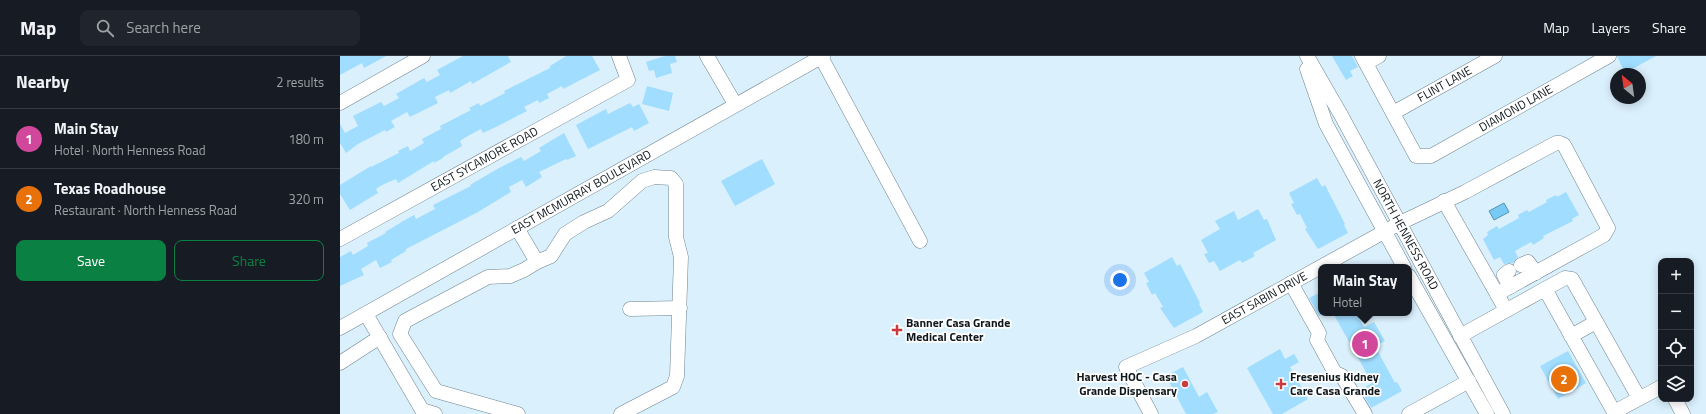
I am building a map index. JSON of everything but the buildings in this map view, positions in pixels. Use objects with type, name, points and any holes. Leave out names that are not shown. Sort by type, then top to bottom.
[{"type":"street","points":[[340,103],[423,56]]},
{"type":"street","name":"EAST SYCAMORE ROAD","points":[[340,239],[628,80],[619,56]]},
{"type":"street","points":[[706,56],[734,104]]},
{"type":"street","name":"NORTH HENNESS ROAD","points":[[1302,56],[1326,124],[1402,264]]},
{"type":"street","name":"NORTH HENNESS ROAD","points":[[1307,56],[1341,115],[1503,414]]},
{"type":"street","points":[[1379,56],[1364,60],[1393,113]]},
{"type":"street","name":"FLINT LANE","points":[[1393,113],[1495,56]]},
{"type":"street","name":"DIAMOND LANE","points":[[1393,113],[1416,156],[1431,156],[1609,56]]},
{"type":"street","points":[[822,57],[920,241]]},
{"type":"street","name":"EAST MCMURRAY BOULEVARD","points":[[340,328],[734,104],[822,57]]},
{"type":"street","name":"EAST SABIN DRIVE","points":[[1326,264],[1400,223],[1465,192],[1556,143],[1560,143],[1564,146],[1608,228],[1604,235],[1536,273]]},
{"type":"street","points":[[518,414],[436,391],[400,334],[405,321],[488,277],[510,276],[551,256],[565,234],[584,222],[608,211],[642,181],[654,177],[671,178],[676,184],[676,237],[681,257],[677,376],[673,387],[621,414]]},
{"type":"street","points":[[1444,201],[1506,310]]},
{"type":"street","points":[[517,228],[537,262]]},
{"type":"street","points":[[1497,294],[1510,287],[1536,273],[1528,262],[1504,275],[1510,287]]},
{"type":"street","name":"EAST SABIN DRIVE","points":[[1151,414],[1126,367],[1196,336],[1318,268]]},
{"type":"street","points":[[1460,336],[1569,277],[1639,398]]},
{"type":"street","name":"NORTH HENNESS ROAD","points":[[1412,281],[1487,414]]},
{"type":"street","points":[[1291,283],[1319,333],[1317,340],[1335,374],[1342,376],[1365,414]]},
{"type":"street","points":[[1545,289],[1614,412],[1658,388]]},
{"type":"street","points":[[630,309],[680,308]]},
{"type":"street","points":[[366,314],[422,410],[434,414]]},
{"type":"street","points":[[1571,336],[1596,322]]},
{"type":"street","points":[[340,362],[380,337]]},
{"type":"street","points":[[1409,414],[1469,381]]},
{"type":"street","points":[[1677,402],[1684,414]]},
{"type":"water","points":[[1504,203],[1509,212],[1494,220],[1489,211]]},
{"type":"place","name":"Banner Casa Grande Medical Center","points":[[897,330]]},
{"type":"place","name":"Main Stay","points":[[1365,344]]},
{"type":"place","name":"Texas Roadhouse","points":[[1564,379]]},
{"type":"place","name":"Harvest HOC - Casa Grande Dispensary","points":[[1185,384]]},
{"type":"place","name":"Fresenius Kidney Care Casa Grande","points":[[1281,384]]}]
